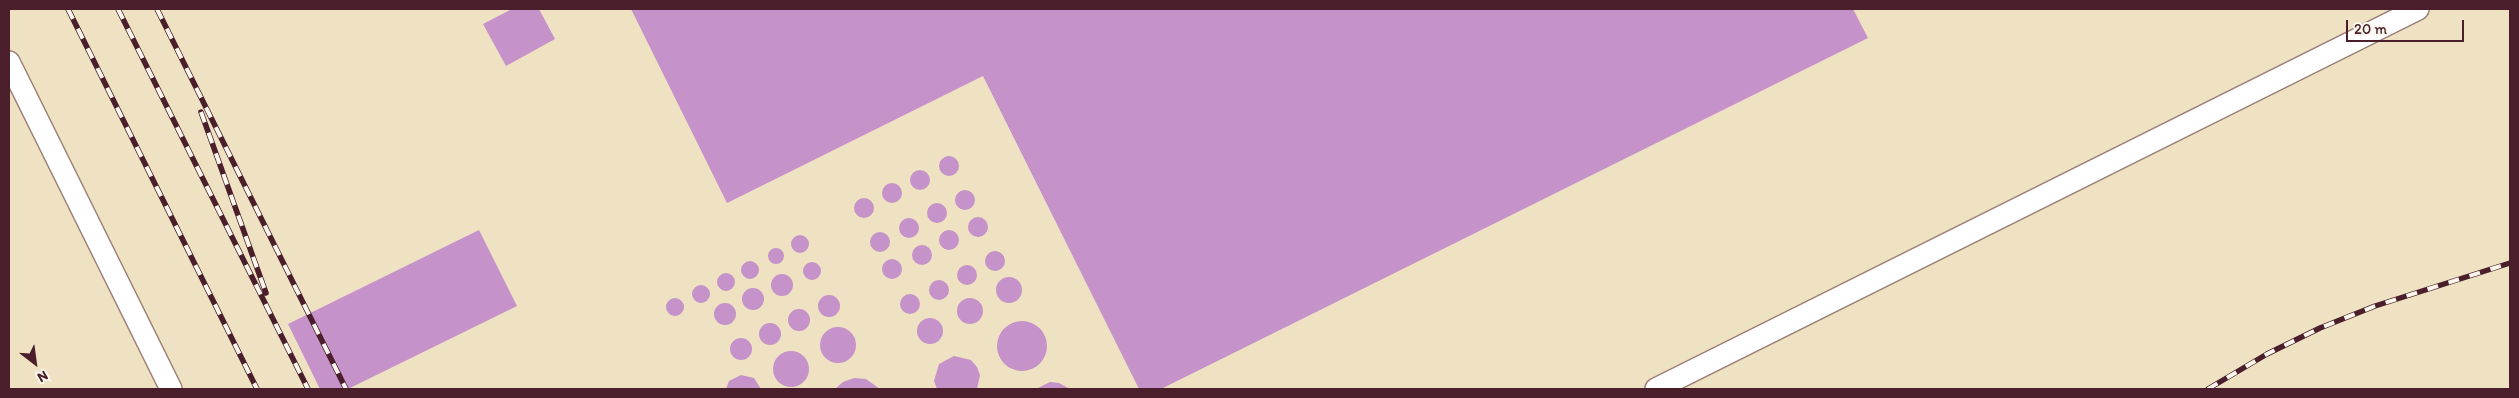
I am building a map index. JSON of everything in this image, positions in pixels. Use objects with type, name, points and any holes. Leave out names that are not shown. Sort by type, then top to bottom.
[{"type":"lane","points":[[1656,389],[2418,9]]},
{"type":"lane","points":[[9,62],[172,389]]},
{"type":"building","points":[[512,9],[539,9],[555,39],[506,66],[483,24]]},
{"type":"building","points":[[631,9],[1853,9],[1868,38],[1161,389],[1139,389],[983,76],[727,203]]},
{"type":"building","points":[[949,156],[956,159],[959,166],[956,173],[949,176],[942,173],[939,166],[942,159]]},
{"type":"building","points":[[920,170],[927,173],[930,180],[927,187],[920,190],[913,187],[910,180],[913,173]]},
{"type":"building","points":[[892,183],[899,186],[902,193],[899,200],[892,203],[885,200],[882,193],[885,186]]},
{"type":"building","points":[[965,190],[972,193],[975,200],[972,207],[965,210],[958,207],[955,200],[958,193]]},
{"type":"building","points":[[864,198],[871,201],[874,208],[871,215],[864,218],[857,215],[854,208],[857,201]]},
{"type":"building","points":[[933,203],[941,203],[947,209],[947,217],[941,223],[933,223],[927,217],[927,209]]},
{"type":"building","points":[[978,217],[985,220],[988,227],[985,234],[978,237],[971,234],[968,227],[971,220]]},
{"type":"building","points":[[909,218],[916,221],[919,228],[916,235],[909,238],[902,235],[899,228],[902,221]]},
{"type":"building","points":[[479,230],[517,306],[348,389],[320,389],[288,324]]},
{"type":"building","points":[[945,230],[953,230],[959,236],[959,244],[953,250],[945,250],[939,244],[939,236]]},
{"type":"building","points":[[880,232],[887,235],[890,242],[887,249],[880,252],[873,249],[870,242],[873,235]]},
{"type":"building","points":[[800,235],[806,238],[809,244],[806,250],[800,253],[794,250],[791,244],[794,238]]},
{"type":"building","points":[[918,245],[926,245],[932,251],[932,259],[926,265],[918,265],[912,259],[912,251]]},
{"type":"building","points":[[773,248],[779,248],[784,253],[782,262],[773,264],[768,259],[768,253]]},
{"type":"building","points":[[991,251],[999,251],[1005,257],[1005,265],[999,271],[991,271],[985,265],[985,257]]},
{"type":"building","points":[[892,259],[899,262],[902,269],[899,276],[892,279],[885,276],[882,269],[885,262]]},
{"type":"building","points":[[750,261],[756,264],[759,270],[756,276],[750,279],[744,276],[741,270],[744,264]]},
{"type":"building","points":[[812,262],[818,265],[821,271],[818,277],[812,280],[806,277],[803,271],[806,265]]},
{"type":"building","points":[[967,265],[974,268],[977,275],[974,282],[967,285],[960,282],[957,275],[960,268]]},
{"type":"building","points":[[726,273],[732,276],[735,282],[732,288],[726,291],[720,288],[717,282],[720,276]]},
{"type":"building","points":[[782,274],[790,277],[793,285],[790,293],[782,296],[774,293],[771,285],[774,277]]},
{"type":"building","points":[[1009,277],[1018,281],[1022,290],[1018,299],[1009,303],[1000,299],[996,290],[1000,281]]},
{"type":"building","points":[[939,280],[946,283],[949,290],[946,297],[939,300],[932,297],[929,290],[932,283]]},
{"type":"building","points":[[701,285],[707,288],[710,294],[707,300],[701,303],[695,300],[692,294],[695,288]]},
{"type":"building","points":[[753,288],[761,291],[764,299],[761,307],[753,310],[745,307],[742,299],[745,291]]},
{"type":"building","points":[[906,294],[914,294],[920,300],[920,308],[914,314],[906,314],[900,308],[900,300]]},
{"type":"building","points":[[829,295],[837,298],[840,306],[837,314],[829,317],[821,314],[818,306],[821,298]]},
{"type":"building","points":[[675,298],[681,301],[684,307],[681,313],[675,316],[669,313],[666,307],[669,301]]},
{"type":"building","points":[[970,298],[979,302],[983,311],[979,320],[970,324],[961,320],[957,311],[961,302]]},
{"type":"building","points":[[725,303],[735,310],[736,314],[729,324],[725,325],[715,318],[714,314],[721,304]]},
{"type":"building","points":[[799,309],[807,312],[810,320],[807,328],[799,331],[791,328],[788,320],[791,312]]},
{"type":"building","points":[[930,318],[939,322],[943,331],[939,340],[930,344],[921,340],[917,331],[921,322]]},
{"type":"building","points":[[1022,321],[1040,328],[1047,346],[1040,364],[1022,371],[1004,364],[997,346],[1004,328]]},
{"type":"building","points":[[770,323],[780,330],[781,334],[774,344],[770,345],[760,338],[759,334],[766,324]]},
{"type":"building","points":[[838,327],[851,332],[856,345],[851,358],[838,363],[825,358],[820,345],[825,332]]},
{"type":"building","points":[[741,338],[749,341],[752,349],[749,357],[741,360],[733,357],[730,349],[733,341]]},
{"type":"building","points":[[791,351],[804,356],[809,369],[804,382],[791,387],[778,382],[773,369],[778,356]]},
{"type":"building","points":[[954,356],[971,360],[977,367],[980,375],[977,389],[937,389],[934,381],[939,364]]},
{"type":"building","points":[[741,375],[754,378],[761,389],[726,389],[729,381]]},
{"type":"building","points":[[854,378],[866,379],[880,389],[835,389],[843,382]]},
{"type":"building","points":[[1050,382],[1059,383],[1070,389],[1036,389]]},
{"type":"railway","points":[[68,9],[257,389]]},
{"type":"railway","points":[[118,9],[308,389]]},
{"type":"railway","points":[[157,9],[346,389]]},
{"type":"railway","points":[[201,112],[266,293]]},
{"type":"railway","points":[[2208,389],[2267,354],[2320,328],[2375,306],[2510,263]]}]
